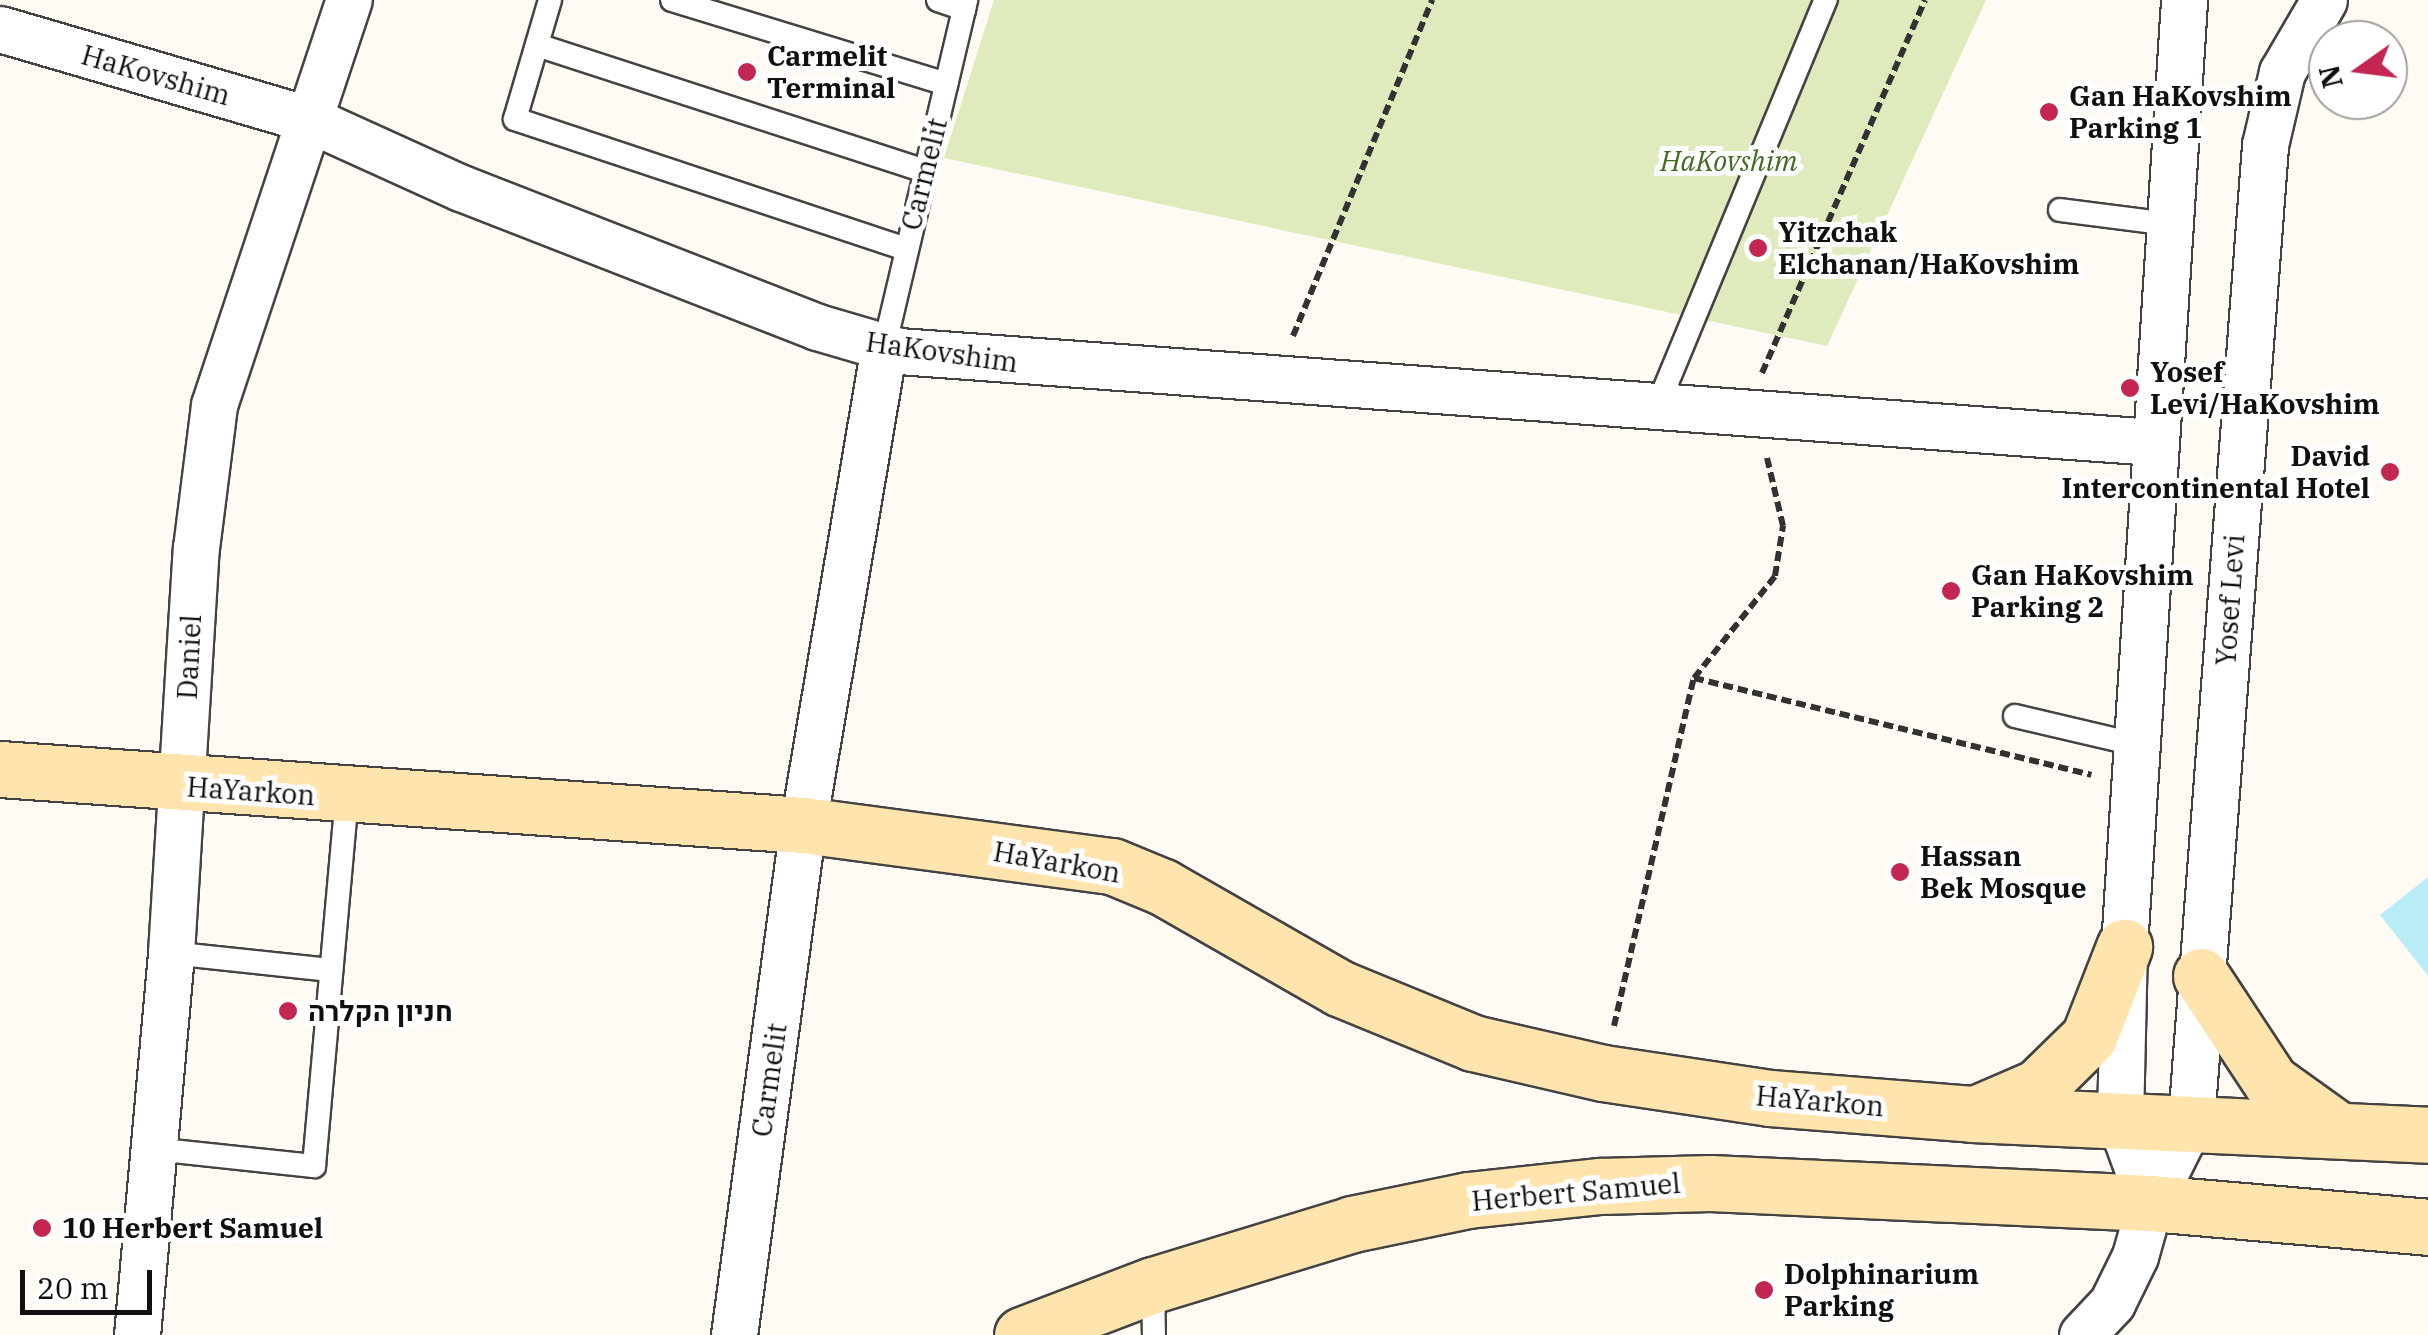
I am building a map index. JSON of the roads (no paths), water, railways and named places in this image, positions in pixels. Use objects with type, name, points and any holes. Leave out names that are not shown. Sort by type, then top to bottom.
[{"type":"main road","name":"HaYarkon","points":[[0,770],[346,798],[804,825],[1112,866],[1163,887],[1339,988],[1473,1042],[1604,1073],[1770,1098],[1972,1114],[2191,1121],[2428,1135]]},
{"type":"main road","points":[[1972,1114],[2038,1087],[2089,1037],[2124,947]]},
{"type":"main road","points":[[2201,976],[2271,1082],[2335,1128]]},
{"type":"main road","name":"Herbert Samuel","points":[[1022,1335],[1154,1310],[1352,1224],[1468,1200],[1600,1186],[1710,1183],[2150,1203],[2428,1227]]},
{"type":"street","name":"Daniel","points":[[137,1335],[171,953],[196,548],[214,405],[349,0]]},
{"type":"street","points":[[2150,1203],[2120,1121],[2124,947],[2132,764],[2184,0]]},
{"type":"street","name":"Yosef Levi","points":[[2082,1335],[2112,1302],[2136,1256],[2150,1203],[2191,1121],[2266,145],[2282,72],[2324,0]]},
{"type":"street","name":"HaKovshim","points":[[0,29],[311,120],[461,188],[885,340],[982,361],[1660,400],[2154,434]]},
{"type":"street","name":"Carmelit","points":[[734,1335],[804,825],[885,340]]},
{"type":"lane","points":[[550,0],[515,119],[906,249]]},
{"type":"lane","points":[[672,0],[946,84]]},
{"type":"lane","points":[[938,0],[966,4]]},
{"type":"lane","points":[[1660,400],[1826,0]]},
{"type":"lane","name":"Carmelit","points":[[885,340],[966,4]]},
{"type":"lane","points":[[537,45],[925,170]]},
{"type":"lane","points":[[2060,210],[2169,224]]},
{"type":"lane","name":"HaKovshim","points":[[885,340],[1280,366],[1660,400]]},
{"type":"lane","points":[[2014,716],[2132,764]]},
{"type":"lane","points":[[154,1150],[314,1166],[346,798]]},
{"type":"lane","points":[[171,953],[331,970]]},
{"type":"water","points":[[2428,877],[2428,976],[2380,915]]},
{"type":"place","name":"Carmelit Terminal","points":[[747,72]]},
{"type":"place","name":"Gan HaKovshim Parking 1","points":[[2049,112]]},
{"type":"place","name":"Yitzchak Elchanan/HaKovshim","points":[[1758,248]]},
{"type":"place","name":"Yosef Levi/HaKovshim","points":[[2130,388]]},
{"type":"place","name":"David Intercontinental Hotel","points":[[2390,472]]},
{"type":"place","name":"Gan HaKovshim Parking 2","points":[[1951,591]]},
{"type":"place","name":"Hassan Bek Mosque","points":[[1900,872]]},
{"type":"place","name":"חניון הקלרה","points":[[288,1011]]},
{"type":"place","name":"10 Herbert Samuel","points":[[42,1228]]},
{"type":"place","name":"Dolphinarium Parking","points":[[1764,1290]]}]
